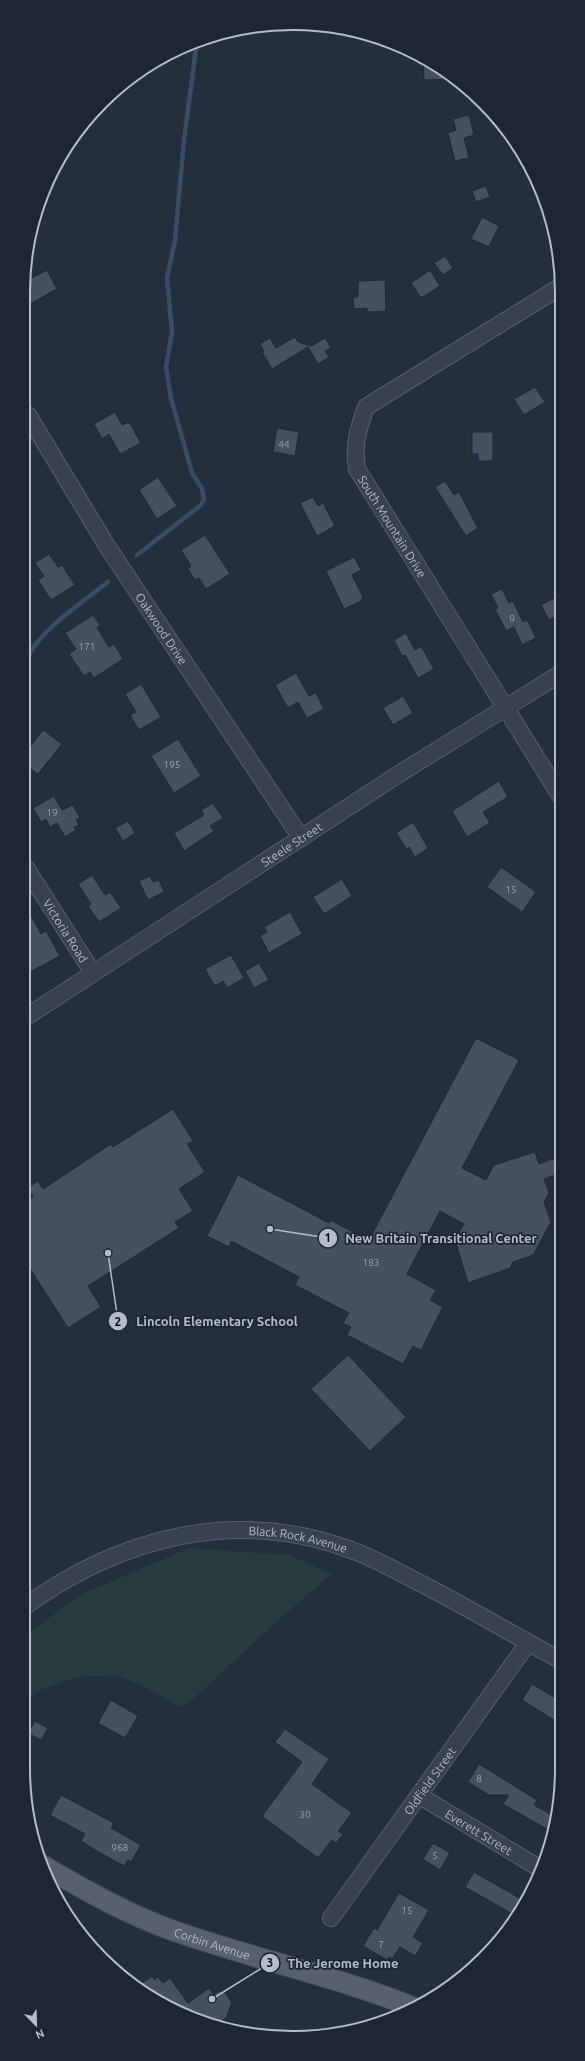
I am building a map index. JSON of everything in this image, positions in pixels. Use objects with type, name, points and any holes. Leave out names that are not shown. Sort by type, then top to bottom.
[{"type":"main road","name":"Corbin Avenue","points":[[50,1870],[116,1907],[166,1928],[230,1949],[335,1979],[407,2005]]},
{"type":"street","name":"South Mountain Drive","points":[[555,290],[366,407],[357,432],[354,451],[357,469],[506,707],[555,789]]},
{"type":"street","name":"Oakwood Drive","points":[[30,418],[107,546],[301,838]]},
{"type":"street","name":"Steele Street","points":[[30,1014],[301,838],[555,677]]},
{"type":"street","name":"Victoria Road","points":[[30,874],[93,973]]},
{"type":"street","name":"Black Rock Avenue","points":[[30,1603],[45,1592],[82,1571],[130,1549],[160,1540],[198,1532],[237,1530],[271,1532],[321,1540],[377,1561],[459,1603],[555,1657]]},
{"type":"street","name":"Oldfield Street","points":[[331,1918],[420,1796],[528,1643]]},
{"type":"street","name":"Everett Street","points":[[420,1796],[536,1866]]},
{"type":"green space","points":[[189,1548],[290,1555],[332,1574],[275,1623],[191,1701],[180,1707],[143,1686],[115,1675],[76,1677],[39,1691],[30,1698],[30,1632],[82,1594]]},
{"type":"building","points":[[423,65],[445,79],[424,80]]},
{"type":"building","points":[[469,115],[474,135],[464,138],[469,158],[455,161],[448,133],[456,130],[453,119]]},
{"type":"building","points":[[486,186],[490,197],[476,202],[472,191]]},
{"type":"building","points":[[482,217],[499,226],[489,247],[471,239]]},
{"type":"building","points":[[445,256],[453,268],[443,275],[434,263]]},
{"type":"building","points":[[47,270],[57,289],[30,304],[31,279]]},
{"type":"building","points":[[430,270],[440,286],[421,298],[411,283]]},
{"type":"building","points":[[385,280],[386,311],[367,312],[367,308],[354,309],[353,297],[358,297],[358,281]]},
{"type":"building","points":[[295,337],[298,342],[311,346],[325,338],[331,348],[325,351],[329,357],[318,364],[308,347],[272,369],[262,352],[264,351],[260,344],[270,338],[276,348]]},
{"type":"building","points":[[535,387],[545,402],[524,415],[514,399]]},
{"type":"building","points":[[115,412],[122,425],[129,422],[141,443],[120,454],[109,434],[102,439],[94,424]]},
{"type":"building","points":[[277,428],[299,432],[295,456],[273,452]]},
{"type":"building","points":[[472,432],[493,432],[493,461],[478,461],[478,454],[472,454]]},
{"type":"building","points":[[158,477],[177,506],[157,519],[139,490]]},
{"type":"building","points":[[445,481],[454,495],[459,492],[478,528],[466,536],[435,487]]},
{"type":"building","points":[[313,497],[318,506],[323,503],[335,526],[317,536],[300,503]]},
{"type":"building","points":[[205,535],[230,574],[206,589],[199,578],[195,580],[188,569],[191,566],[181,550]]},
{"type":"building","points":[[49,554],[58,567],[62,565],[75,585],[51,600],[38,580],[44,576],[35,563]]},
{"type":"building","points":[[354,557],[361,570],[352,575],[363,597],[361,601],[344,609],[326,571]]},
{"type":"building","points":[[502,589],[509,603],[513,601],[523,622],[527,620],[536,638],[522,645],[514,627],[506,631],[495,609],[498,608],[491,594]]},
{"type":"building","points":[[555,598],[555,617],[549,620],[541,605]]},
{"type":"building","points":[[93,615],[100,625],[97,628],[109,647],[114,644],[123,659],[94,678],[90,672],[84,676],[69,654],[76,649],[65,633]]},
{"type":"building","points":[[406,633],[415,650],[421,646],[434,669],[418,678],[405,655],[402,656],[394,640]]},
{"type":"building","points":[[296,673],[309,696],[316,693],[324,709],[307,718],[298,702],[288,708],[275,685]]},
{"type":"building","points":[[141,684],[161,717],[139,730],[130,715],[136,712],[125,694]]},
{"type":"building","points":[[403,696],[413,713],[393,725],[383,708]]},
{"type":"building","points":[[43,730],[62,744],[38,774],[30,768],[30,747]]},
{"type":"building","points":[[178,739],[201,776],[174,793],[151,756]]},
{"type":"building","points":[[499,781],[508,797],[483,812],[490,823],[467,837],[452,811]]},
{"type":"building","points":[[54,796],[62,810],[73,805],[80,818],[76,820],[79,825],[74,827],[76,830],[65,837],[57,823],[50,827],[46,819],[41,822],[33,808]]},
{"type":"building","points":[[213,803],[223,818],[210,826],[214,831],[184,851],[174,833],[204,815],[201,810]]},
{"type":"building","points":[[128,821],[135,833],[123,841],[115,828]]},
{"type":"building","points":[[413,822],[428,848],[415,857],[409,847],[407,849],[396,833]]},
{"type":"building","points":[[501,867],[536,892],[522,912],[487,887]]},
{"type":"building","points":[[92,875],[105,895],[110,892],[121,908],[99,922],[88,906],[91,904],[78,884]]},
{"type":"building","points":[[150,876],[153,882],[159,880],[164,892],[148,900],[139,881]]},
{"type":"building","points":[[342,879],[352,896],[324,914],[313,897]]},
{"type":"building","points":[[290,912],[302,934],[269,953],[260,936],[267,932],[264,927]]},
{"type":"building","points":[[30,913],[41,934],[46,931],[60,956],[30,972]]},
{"type":"building","points":[[231,955],[244,978],[227,988],[223,981],[215,986],[205,969]]},
{"type":"building","points":[[259,963],[269,980],[254,988],[245,971]]},
{"type":"building","points":[[476,1038],[519,1060],[462,1168],[486,1180],[494,1165],[535,1152],[539,1164],[555,1158],[555,1175],[544,1179],[549,1193],[544,1202],[551,1222],[533,1255],[513,1262],[510,1268],[468,1283],[455,1240],[464,1224],[440,1211],[407,1274],[436,1290],[430,1300],[443,1307],[421,1350],[413,1346],[403,1364],[347,1335],[351,1327],[343,1323],[349,1313],[295,1285],[299,1277],[231,1241],[229,1247],[207,1236],[238,1175],[329,1223],[330,1220],[369,1240]]},
{"type":"building","points":[[173,1109],[193,1141],[187,1144],[205,1172],[179,1189],[193,1211],[175,1222],[179,1228],[88,1286],[101,1307],[68,1328],[30,1269],[30,1199],[33,1197],[30,1192],[30,1186],[38,1181],[43,1189],[111,1144],[113,1147]]},
{"type":"building","points":[[348,1355],[406,1417],[370,1451],[311,1389]]},
{"type":"building","points":[[532,1684],[555,1698],[555,1721],[522,1700]]},
{"type":"building","points":[[111,1700],[138,1716],[125,1738],[98,1723]]},
{"type":"building","points":[[35,1721],[48,1728],[41,1740],[30,1734],[30,1730]]},
{"type":"building","points":[[285,1729],[329,1759],[312,1784],[352,1813],[338,1831],[343,1834],[336,1843],[332,1840],[318,1858],[262,1816],[302,1762],[275,1742]]},
{"type":"building","points":[[479,1764],[537,1800],[534,1805],[551,1815],[548,1830],[503,1804],[509,1795],[489,1795],[468,1782]]},
{"type":"building","points":[[61,1795],[114,1823],[111,1828],[141,1845],[131,1862],[128,1860],[124,1866],[97,1851],[81,1841],[85,1834],[50,1815]]},
{"type":"building","points":[[433,1843],[450,1853],[440,1870],[423,1859]]},
{"type":"building","points":[[474,1872],[521,1899],[511,1913],[465,1887]]},
{"type":"building","points":[[399,1893],[429,1910],[413,1937],[423,1943],[415,1956],[400,1947],[392,1959],[389,1957],[387,1960],[363,1946],[374,1928],[377,1930]]},
{"type":"building","points":[[152,1976],[155,1980],[158,1977],[163,1983],[170,1978],[188,2003],[209,1988],[214,1995],[220,1991],[225,1993],[232,2002],[226,2018],[222,2021],[176,2004],[142,1983]]},
{"type":"waterway","points":[[137,555],[201,505],[204,499],[202,489],[192,473],[171,398],[166,367],[172,332],[167,278],[175,240],[184,140],[196,48]]},
{"type":"waterway","points":[[30,653],[42,636],[52,626],[108,582]]},
{"type":"place","name":"New Britain Transitional Center","points":[[270,1229]]},
{"type":"place","name":"Lincoln Elementary School","points":[[108,1253]]},
{"type":"place","name":"The Jerome Home","points":[[212,1999]]}]
